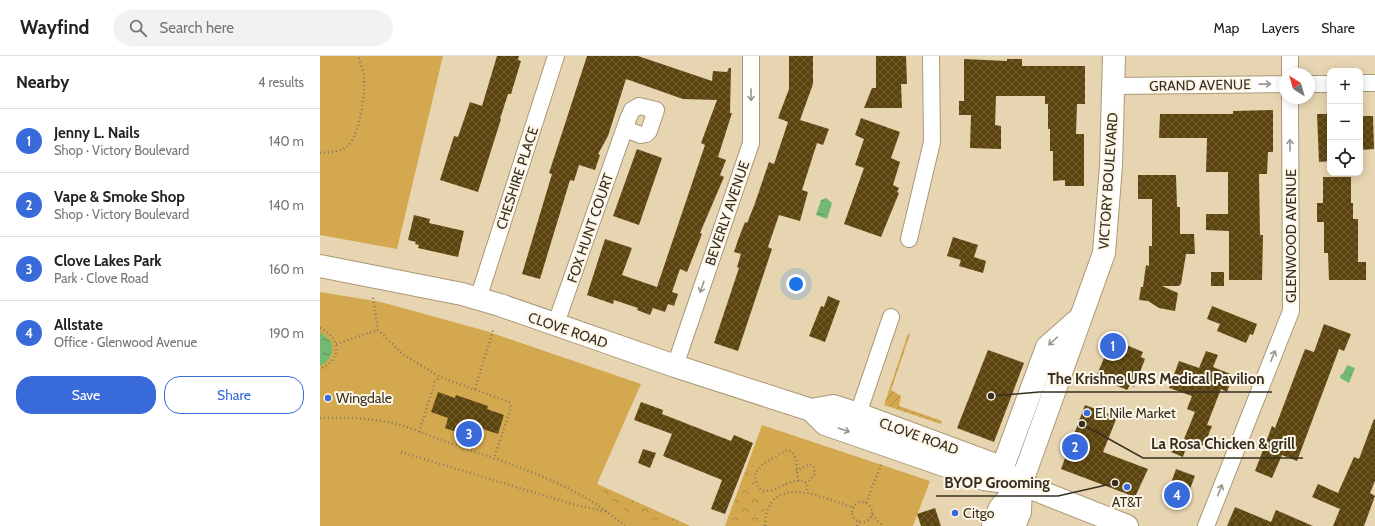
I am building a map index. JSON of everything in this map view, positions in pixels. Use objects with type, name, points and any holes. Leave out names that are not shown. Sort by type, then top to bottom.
[{"type":"main road","name":"VICTORY BOULEVARD","points":[[1014,526],[1020,512],[1021,484],[1083,316],[1104,253],[1111,166],[1114,56]]},
{"type":"main road","name":"CLOVE ROAD","points":[[320,266],[369,274],[478,299],[555,326],[811,410],[825,424],[984,479],[1021,484],[1127,526]]},
{"type":"main road","points":[[1002,469],[1047,347],[1083,316]]},
{"type":"main road","name":"CLOVE ROAD","points":[[811,410],[833,406],[858,414],[993,464],[1021,484]]},
{"type":"main road","name":"VICTORY BOULEVARD","points":[[993,526],[1000,508],[1021,484]]},
{"type":"street","name":"CHESHIRE PLACE","points":[[478,299],[556,56]]},
{"type":"street","name":"BEVERLY AVENUE","points":[[675,366],[751,143],[751,56]]},
{"type":"street","points":[[909,239],[932,142],[931,56]]},
{"type":"street","points":[[1290,56],[1290,68]]},
{"type":"street","points":[[1363,83],[1375,83]]},
{"type":"street","name":"GRAND AVENUE","points":[[1114,86],[1279,84]]},
{"type":"street","points":[[1315,84],[1327,84]]},
{"type":"street","name":"GLENWOOD AVENUE","points":[[1206,526],[1291,311],[1290,104]]},
{"type":"street","name":"FOX HUNT COURT","points":[[555,326],[625,129]]},
{"type":"street","points":[[858,414],[891,317]]},
{"type":"path","points":[[320,153],[337,151],[346,148],[351,144],[357,130],[364,93],[364,76],[358,56]]},
{"type":"path","points":[[372,298],[378,330],[404,355],[440,377],[507,400],[510,405],[494,458]]},
{"type":"path","points":[[320,328],[333,337],[336,344],[335,357],[330,364],[320,369]]},
{"type":"path","points":[[336,344],[378,330]]},
{"type":"path","points":[[475,389],[494,330]]},
{"type":"path","points":[[419,432],[435,382],[440,377]]},
{"type":"path","points":[[320,418],[340,417],[388,422],[526,469],[611,513],[625,526]]},
{"type":"path","points":[[798,481],[796,459],[792,452],[787,450],[779,453],[758,468],[755,473],[755,480],[759,487],[767,491],[798,481],[807,483]]},
{"type":"path","points":[[401,452],[564,502],[611,513]]},
{"type":"path","points":[[866,503],[883,460]]},
{"type":"path","points":[[796,471],[810,464],[814,467],[815,474],[807,483],[807,492]]},
{"type":"path","points":[[765,526],[765,518],[769,508],[779,496],[792,492],[807,492],[820,495],[854,508]]},
{"type":"path","points":[[866,503],[858,504],[854,508],[853,514],[859,521],[865,521],[872,515]]},
{"type":"path","points":[[866,503],[871,508],[872,515],[884,526]]},
{"type":"path","points":[[857,526],[859,521]]},
{"type":"green space","points":[[320,56],[443,56],[397,249],[320,235]]},
{"type":"green space","points":[[320,292],[381,302],[486,331],[641,384],[597,484],[690,526],[320,526]]},
{"type":"green space","points":[[908,334],[910,334],[891,390],[901,396],[899,406],[942,421],[941,424],[884,405]]},
{"type":"green space","points":[[762,425],[930,481],[913,526],[725,526]]},
{"type":"green space","points":[[749,462],[755,468],[754,483],[770,497],[771,500],[762,515],[762,526],[725,526]]},
{"type":"green space","points":[[597,484],[690,526],[656,526],[647,523],[616,504]]},
{"type":"water","points":[[826,198],[832,203],[827,219],[816,215],[821,200]]},
{"type":"water","points":[[320,332],[331,341],[332,353],[329,359],[320,366]]},
{"type":"water","points":[[1347,365],[1355,368],[1349,383],[1340,378]]},
{"type":"building","points":[[497,56],[519,56],[518,60],[521,61],[511,94],[508,94],[478,192],[440,180],[454,136],[458,137],[470,102],[482,106]]},
{"type":"building","points":[[587,56],[638,56],[712,81],[713,71],[727,72],[729,68],[731,68],[730,113],[732,113],[718,157],[726,160],[720,175],[724,177],[700,233],[702,234],[687,272],[680,269],[672,292],[678,294],[674,306],[668,304],[665,312],[653,308],[650,315],[637,310],[638,308],[614,300],[613,304],[587,295],[605,239],[632,248],[622,275],[657,287],[705,145],[701,143],[717,100],[683,99],[626,79],[608,136],[598,154],[600,155],[595,170],[579,165],[574,181],[570,180],[540,279],[522,274],[552,174],[549,173]]},
{"type":"building","points":[[789,56],[813,56],[813,84],[800,120],[829,129],[823,145],[817,143],[802,190],[808,192],[800,221],[779,215],[768,247],[772,249],[738,351],[714,343],[739,268],[737,267],[741,254],[734,252],[738,240],[745,222],[747,223],[754,206],[769,162],[774,164],[788,122],[778,118],[789,89]]},
{"type":"building","points":[[876,56],[906,56],[907,84],[901,84],[902,108],[864,108],[872,88],[876,88]]},
{"type":"building","points":[[964,59],[1007,61],[1007,59],[1022,59],[1022,66],[1085,66],[1085,104],[1077,104],[1076,134],[1084,134],[1084,186],[1065,186],[1065,180],[1053,181],[1053,151],[1050,151],[1048,104],[1045,104],[1045,96],[996,96],[995,125],[1001,126],[1001,149],[970,148],[971,115],[959,115],[959,101],[964,101]]},
{"type":"building","points":[[1273,110],[1273,152],[1268,152],[1267,174],[1259,174],[1260,235],[1263,235],[1262,280],[1229,280],[1229,231],[1206,230],[1206,214],[1228,214],[1228,172],[1206,172],[1207,138],[1159,138],[1160,114],[1233,114],[1233,111]]},
{"type":"building","points":[[1317,114],[1327,114],[1327,161],[1319,162]]},
{"type":"building","points":[[1363,116],[1373,116],[1374,149],[1363,150]]},
{"type":"building","points":[[861,118],[900,132],[891,158],[900,162],[893,185],[899,188],[897,192],[899,193],[881,237],[844,224],[864,168],[855,165],[864,139],[855,135]]},
{"type":"building","points":[[637,149],[662,158],[639,225],[613,216]]},
{"type":"building","points":[[1138,175],[1176,175],[1177,207],[1180,207],[1180,234],[1194,234],[1195,254],[1186,254],[1181,284],[1179,286],[1162,286],[1178,293],[1175,311],[1159,308],[1148,301],[1139,300],[1141,287],[1143,287],[1146,265],[1149,266],[1149,246],[1152,246],[1152,199],[1138,199]]},
{"type":"building","points":[[1323,177],[1351,177],[1351,203],[1353,203],[1353,219],[1358,219],[1358,262],[1366,262],[1366,280],[1329,280],[1328,253],[1324,253],[1324,222],[1317,222],[1317,203],[1323,203]]},
{"type":"building","points":[[414,215],[430,219],[429,223],[464,231],[458,257],[418,248],[419,245],[415,244],[416,242],[408,240]]},
{"type":"building","points":[[953,237],[978,245],[974,257],[986,261],[983,273],[959,266],[961,260],[947,256]]},
{"type":"building","points":[[1211,272],[1224,272],[1224,286],[1211,286]]},
{"type":"building","points":[[828,296],[840,301],[825,342],[809,336],[821,306],[824,307]]},
{"type":"building","points":[[1212,306],[1257,324],[1253,335],[1250,334],[1246,343],[1217,331],[1220,324],[1207,319]]},
{"type":"building","points":[[1324,324],[1351,334],[1344,351],[1339,349],[1297,461],[1282,455],[1272,478],[1255,471],[1272,426],[1275,428],[1305,349],[1314,352]]},
{"type":"building","points":[[1112,339],[1143,352],[1141,357],[1145,359],[1134,387],[1130,385],[1127,390],[1096,377]]},
{"type":"building","points":[[988,350],[1024,363],[994,442],[957,428]]},
{"type":"building","points":[[1206,351],[1218,355],[1213,367],[1233,375],[1227,392],[1221,389],[1207,425],[1212,426],[1204,446],[1184,439],[1195,412],[1187,409],[1192,396],[1169,388],[1179,361],[1199,368]]},
{"type":"building","points":[[438,392],[455,398],[456,395],[488,406],[487,409],[504,415],[498,434],[480,428],[477,439],[445,428],[448,418],[431,412]]},
{"type":"building","points":[[641,402],[663,410],[662,414],[731,441],[734,435],[753,443],[725,514],[711,509],[722,480],[663,456],[672,434],[634,420]]},
{"type":"building","points":[[1085,405],[1117,417],[1103,452],[1148,469],[1135,497],[1061,469]]},
{"type":"building","points":[[1374,419],[1375,481],[1370,493],[1375,496],[1364,526],[1333,526],[1340,509],[1312,497],[1318,484],[1338,493],[1354,457],[1359,459]]},
{"type":"building","points":[[1175,441],[1187,445],[1183,457],[1171,452]]},
{"type":"building","points":[[643,449],[656,453],[650,468],[638,463]]},
{"type":"building","points":[[1176,469],[1195,476],[1184,504],[1166,497]]},
{"type":"building","points":[[1235,507],[1271,522],[1276,510],[1313,526],[1227,526]]},
{"type":"building","points":[[935,508],[941,526],[921,526],[917,514]]},
{"type":"place","name":"Jenny L. Nails","points":[[1113,346]]},
{"type":"place","name":"The Krishne URS Medical Pavilion","points":[[991,396]]},
{"type":"place","name":"Wingdale","points":[[328,398]]},
{"type":"place","name":"El Nile Market","points":[[1087,413]]},
{"type":"place","name":"La Rosa Chicken & grill","points":[[1082,424]]},
{"type":"place","name":"Clove Lakes Park","points":[[469,434]]},
{"type":"place","name":"Vape & Smoke Shop","points":[[1075,447]]},
{"type":"place","name":"BYOP Grooming","points":[[1115,483]]},
{"type":"place","name":"AT&T","points":[[1127,487]]},
{"type":"place","name":"Allstate","points":[[1177,495]]},
{"type":"place","name":"Citgo","points":[[955,513]]}]
